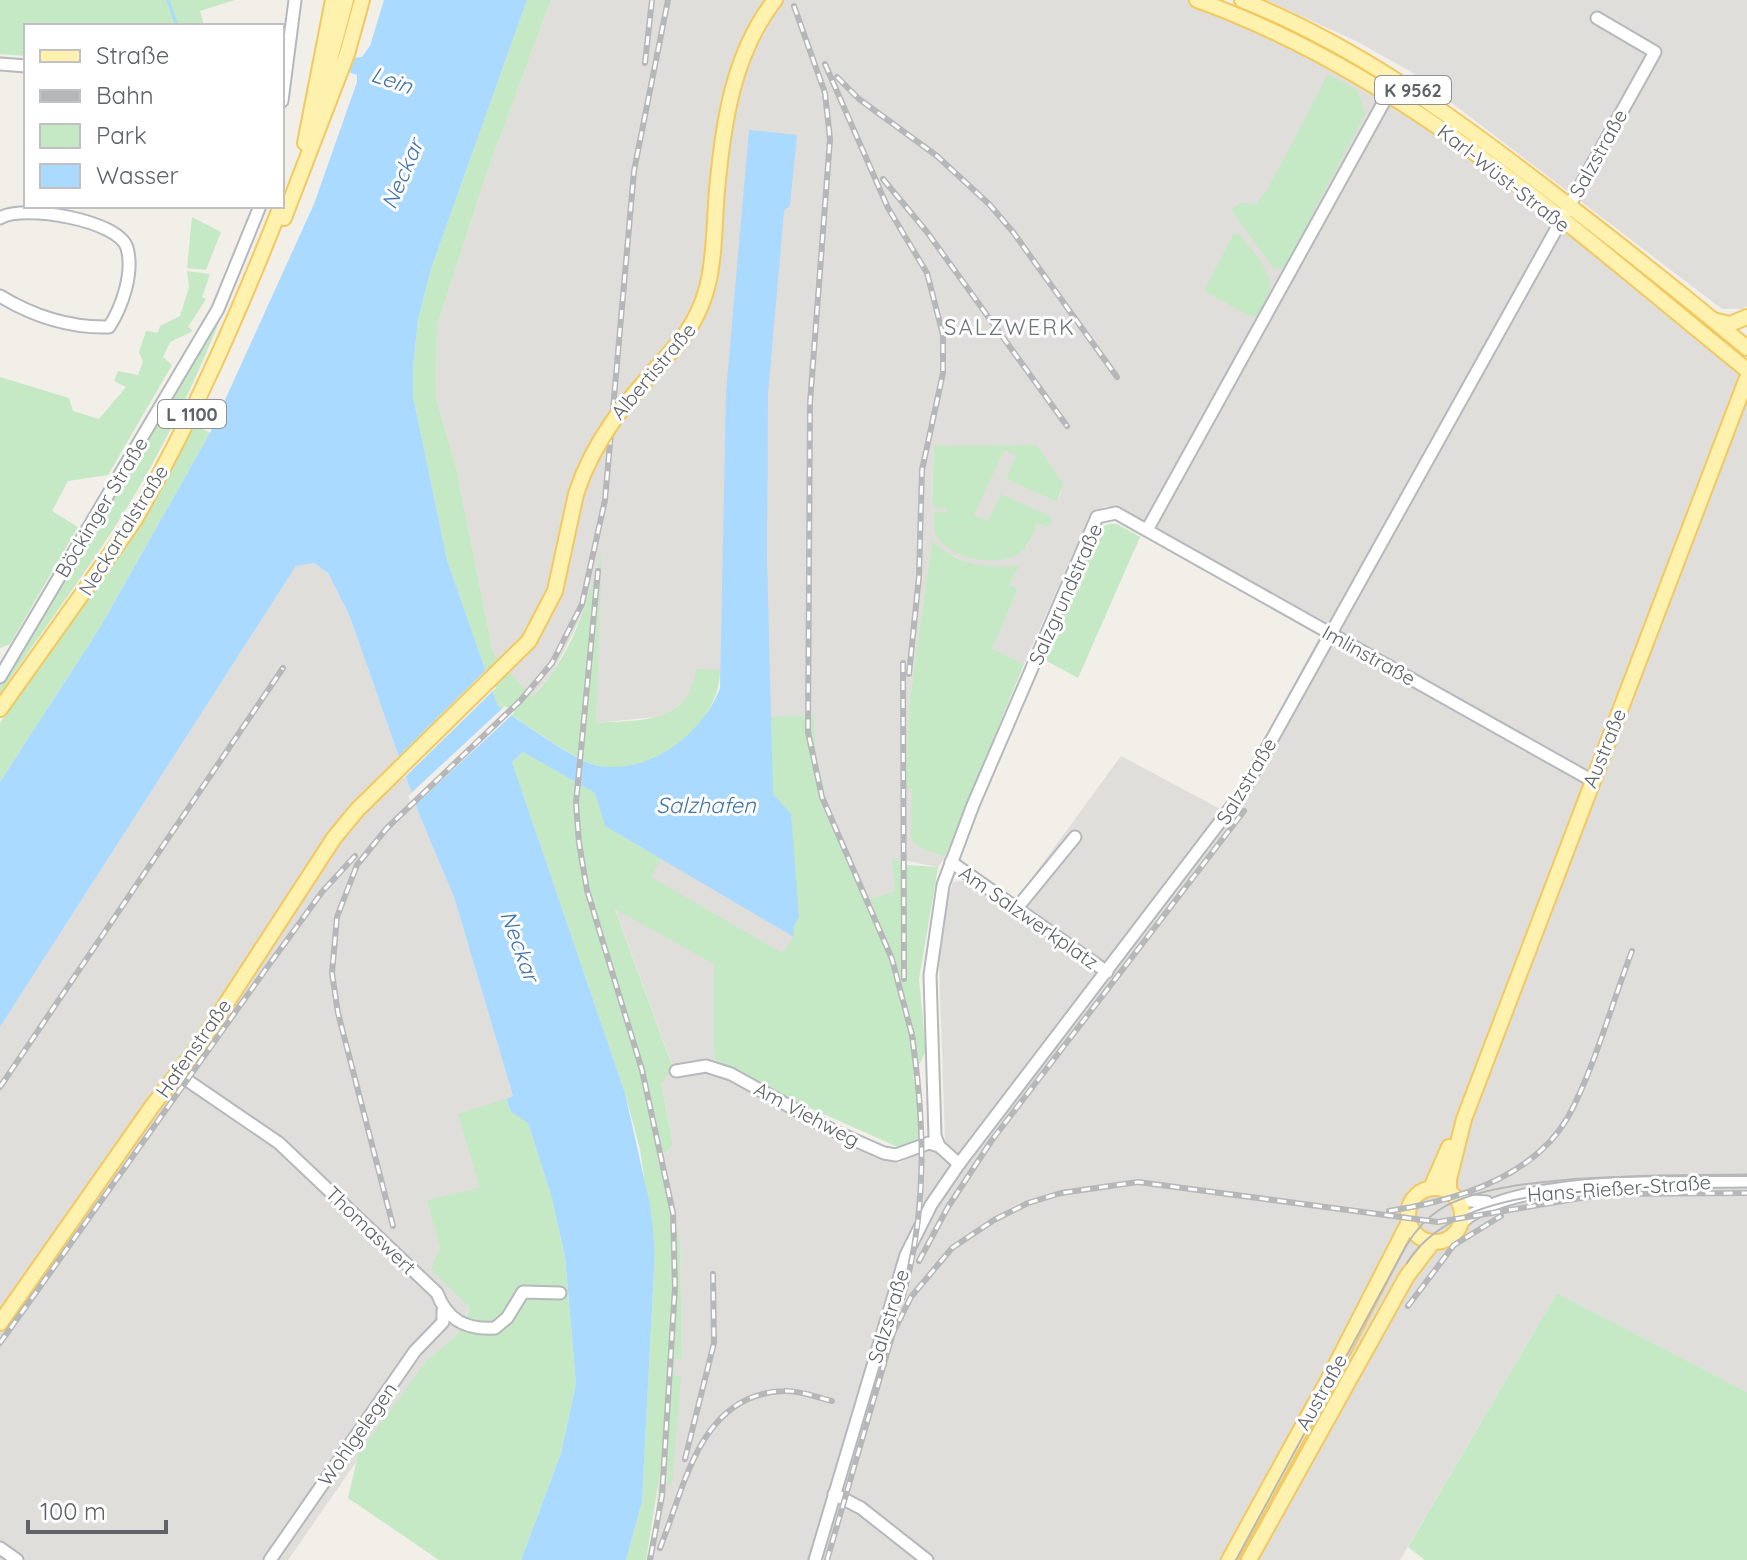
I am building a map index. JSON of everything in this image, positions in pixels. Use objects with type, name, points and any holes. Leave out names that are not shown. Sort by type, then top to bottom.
[{"type":"main road","points":[[305,143],[333,0]]},
{"type":"main road","name":"Neckartalstraße","points":[[284,196],[305,143],[346,0]]},
{"type":"main road","points":[[260,260],[275,237],[298,183],[347,54],[362,0]]},
{"type":"main road","name":"Albertistraße","points":[[494,676],[529,641],[550,605],[563,567],[576,494],[591,453],[610,422],[677,345],[703,309],[710,284],[722,147],[731,95],[748,42],[775,0]]},
{"type":"main road","name":"Karl-Wüst-Straße","points":[[1197,0],[1300,43],[1389,93],[1464,146],[1747,370]]},
{"type":"main road","name":"Karl-Wüst-Straße","points":[[1242,0],[1313,32],[1396,79],[1470,130],[1747,348]]},
{"type":"main road","name":"Neckartalstraße","points":[[0,709],[134,521],[188,423],[260,260],[280,208]]},
{"type":"main road","points":[[1713,320],[1730,324],[1747,317]]},
{"type":"main road","name":"Austraße","points":[[1229,1560],[1328,1380],[1409,1222],[1413,1199],[1431,1188],[1464,1119],[1747,378]]},
{"type":"main road","points":[[1730,425],[1747,408]]},
{"type":"main road","name":"Hafenstraße","points":[[0,1323],[145,1115],[178,1074],[334,838],[494,676]]},
{"type":"main road","name":"Austraße","points":[[1249,1560],[1407,1276],[1433,1242],[1452,1237],[1461,1223],[1454,1196],[1464,1119]]},
{"type":"main road","points":[[1431,1188],[1454,1196]]},
{"type":"main road","points":[[1409,1222],[1414,1233],[1433,1242]]},
{"type":"street","points":[[284,80],[295,0]]},
{"type":"street","name":"Salzstraße","points":[[815,1560],[906,1255],[931,1205],[1242,793],[1655,52],[1597,18]]},
{"type":"street","points":[[0,64],[24,66]]},
{"type":"street","points":[[1147,530],[1396,79]]},
{"type":"street","name":"Böckinger Straße","points":[[0,677],[218,309],[259,208]]},
{"type":"street","points":[[0,218],[28,212],[87,222],[120,238],[127,249],[123,298],[109,327],[75,325],[19,307],[0,296]]},
{"type":"street","name":"Salzgrundstraße","points":[[939,1146],[935,1136],[930,975],[943,885],[1091,526],[1106,512],[1116,513],[1147,530]]},
{"type":"street","name":"Imlinstraße","points":[[1147,530],[1591,780]]},
{"type":"street","points":[[1017,908],[1075,837]]},
{"type":"street","name":"Am Salzwerkplatz","points":[[951,862],[1107,972]]},
{"type":"street","name":"Am Viehweg","points":[[676,1071],[706,1066],[731,1074],[834,1131],[884,1153],[896,1155],[929,1143],[939,1146]]},
{"type":"street","name":"Thomaswert","points":[[178,1074],[279,1143],[437,1293],[443,1311]]},
{"type":"street","points":[[939,1146],[959,1164]]},
{"type":"street","name":"Hans-Rießer-Straße","points":[[1461,1223],[1491,1203],[1515,1196],[1591,1187],[1747,1181]]},
{"type":"street","name":"Hans-Rießer-Straße","points":[[1454,1196],[1491,1203]]},
{"type":"street","points":[[443,1311],[466,1326],[495,1328],[507,1318],[523,1292],[560,1293]]},
{"type":"street","name":"Wohlgelegen","points":[[270,1560],[415,1351],[443,1322],[443,1311]]},
{"type":"street","points":[[834,1494],[861,1508],[927,1560]]},
{"type":"shaded area","points":[[551,0],[1218,0],[1300,35],[1372,74],[1461,135],[1747,363],[1747,1392],[1557,1293],[1400,1560],[646,1560],[655,1524],[660,1466],[668,1467],[667,1485],[678,1407],[680,1377],[674,1375],[674,1359],[682,1359],[680,1241],[660,1157],[673,1145],[661,1082],[673,1067],[615,908],[730,670],[696,670],[692,694],[666,716],[596,723],[601,555],[588,602],[553,672],[532,697],[493,653],[456,467],[436,398],[437,326],[487,172]],"holes":[[[1037,445],[1061,493],[1057,502],[1006,479],[1017,456],[1003,450],[973,515],[988,522],[1052,517],[1037,523],[1027,546],[934,527],[934,513],[947,513],[947,508],[932,502],[934,447]],[[1106,506],[1131,515],[1325,626],[1244,777],[1222,810],[1121,756],[1010,908],[969,880],[953,882],[947,901],[939,959],[945,1141],[899,1163],[825,1135],[784,1103],[719,1067],[714,1053],[714,965],[827,965],[821,806],[867,900],[895,891],[907,861],[938,867],[945,857],[922,849],[912,787],[906,787],[909,706],[932,542],[945,552],[979,568],[1018,567],[1010,586],[1018,589],[991,650],[1024,664],[1090,515]]]},
{"type":"shaded area","points":[[1266,0],[1747,0],[1747,306],[1722,309],[1410,71],[1356,41]]},
{"type":"shaded area","points":[[314,563],[328,573],[350,617],[419,814],[454,897],[513,1096],[506,1099],[480,1188],[436,1231],[440,1248],[470,1307],[457,1335],[427,1360],[288,1560],[0,1560],[0,1027],[296,566]]},
{"type":"green space","points":[[0,0],[235,0],[200,11],[203,24],[24,24],[24,56],[0,54]]},
{"type":"green space","points":[[527,0],[551,0],[487,172],[437,326],[436,398],[456,467],[493,653],[532,697],[546,682],[568,647],[602,551],[596,723],[660,716],[683,701],[691,688],[696,669],[720,670],[717,690],[709,710],[696,727],[661,755],[620,767],[589,763],[498,706],[447,560],[413,396],[418,320],[431,269]]},
{"type":"green space","points":[[1328,74],[1357,90],[1365,114],[1284,268],[1274,269],[1231,210],[1240,203],[1256,204],[1267,190]]},
{"type":"green space","points":[[192,217],[221,232],[206,270],[187,268]]},
{"type":"green space","points":[[1234,233],[1240,234],[1267,273],[1269,293],[1256,316],[1250,316],[1204,291]]},
{"type":"green space","points":[[187,271],[210,274],[202,297],[206,299],[188,327],[193,331],[170,342],[163,357],[172,365],[108,475],[68,481],[52,511],[78,527],[10,644],[0,648],[0,377],[69,398],[73,411],[99,419],[126,387],[114,381],[118,371],[138,375],[143,362],[139,352],[146,331],[158,333],[160,326],[180,316],[189,287]]},
{"type":"green space","points":[[234,284],[193,382],[145,477],[93,560],[0,694],[0,686],[205,343]]},
{"type":"green space","points":[[194,424],[210,433],[99,629],[0,782],[0,723],[113,564]]},
{"type":"green space","points":[[1037,445],[1063,484],[1057,502],[1006,479],[1016,456],[1004,450],[974,515],[988,521],[1001,494],[1052,517],[1048,527],[1037,523],[1021,551],[998,560],[974,559],[943,544],[934,528],[934,512],[947,513],[947,509],[935,508],[932,503],[934,446]]},
{"type":"green space","points":[[1117,524],[1140,537],[1078,678],[1043,659],[1091,542],[1101,527]]},
{"type":"green space","points":[[932,541],[953,556],[972,564],[1019,566],[1010,585],[1018,589],[992,649],[1024,664],[945,857],[922,849],[911,839],[912,788],[906,788],[909,706]]},
{"type":"green space","points":[[814,715],[816,762],[824,787],[821,805],[867,900],[895,891],[892,858],[906,865],[938,867],[919,979],[926,1051],[913,1077],[918,1092],[919,1139],[900,1148],[718,1067],[714,1053],[714,964],[615,909],[673,1068],[661,1083],[673,1145],[660,1157],[680,1241],[682,1359],[674,1359],[674,1375],[681,1376],[672,1484],[667,1485],[668,1467],[661,1466],[646,1560],[626,1560],[642,1502],[655,1251],[640,1149],[625,1093],[512,762],[523,752],[596,793],[605,826],[661,859],[651,877],[782,953],[794,937],[773,794],[770,717]]},
{"type":"green space","points":[[506,1099],[511,1112],[528,1123],[551,1195],[565,1258],[576,1384],[561,1453],[521,1560],[439,1560],[348,1498],[358,1455],[427,1360],[457,1335],[470,1308],[431,1269],[440,1248],[427,1200],[480,1188],[458,1114]]},
{"type":"green space","points":[[1557,1293],[1747,1392],[1747,1560],[1425,1560],[1408,1547]]},
{"type":"water","points":[[384,0],[527,0],[431,269],[418,320],[413,396],[447,560],[498,706],[589,763],[619,767],[656,757],[688,735],[712,705],[720,688],[726,392],[749,130],[797,135],[790,205],[784,211],[768,394],[767,559],[773,794],[791,814],[799,917],[793,928],[794,937],[605,826],[595,793],[523,752],[512,762],[625,1093],[650,1205],[655,1251],[642,1502],[626,1560],[521,1560],[561,1453],[576,1384],[565,1257],[551,1195],[528,1123],[511,1112],[506,1099],[513,1096],[454,897],[419,814],[350,617],[328,573],[314,563],[296,566],[0,1027],[0,782],[99,629],[210,433],[314,204],[357,82],[357,75],[348,72],[352,58],[362,57],[370,46]]},
{"type":"pier","points":[[487,669],[496,688],[403,779],[396,759]]},
{"type":"pier","points":[[505,706],[515,712],[413,807],[408,796]]},
{"type":"waterway","points":[[168,0],[176,24]]},
{"type":"tram line","points":[[1236,1560],[1406,1246],[1420,1226],[1439,1210],[1467,1197],[1543,1182],[1588,1178],[1747,1176]]},
{"type":"tram line","points":[[1407,1263],[1420,1246],[1455,1220],[1497,1204],[1562,1193]]},
{"type":"railway","points":[[645,63],[652,0]]},
{"type":"railway","points":[[393,1226],[338,1013],[332,973],[337,917],[357,865],[387,828],[521,700],[552,663],[582,604],[605,500],[634,171],[668,0]]},
{"type":"railway","points":[[794,6],[825,93],[830,139],[810,403],[808,732],[822,797],[892,959],[913,1039]]},
{"type":"railway","points":[[825,64],[888,208],[927,273],[943,335],[943,373],[922,470],[919,576],[909,674]]},
{"type":"railway","points":[[837,77],[859,99],[937,156],[989,204],[1013,232],[1117,377]]},
{"type":"railway","points":[[883,179],[927,232],[1067,426]]},
{"type":"railway","points":[[598,571],[576,803],[579,843],[587,890],[642,1070],[673,1213],[675,1287],[662,1496],[650,1560]]},
{"type":"railway","points":[[903,663],[904,979]]},
{"type":"railway","points":[[0,1087],[283,668]]},
{"type":"railway","points":[[919,1261],[948,1207],[992,1140],[1244,811]]},
{"type":"railway","points":[[0,1343],[322,892],[355,856]]},
{"type":"railway","points":[[1389,1211],[1440,1201],[1490,1183],[1535,1156],[1553,1138],[1568,1117],[1586,1079],[1632,951]]},
{"type":"railway","points":[[902,1299],[916,1233],[922,1166],[919,1098],[911,1030]]},
{"type":"railway","points":[[891,1337],[911,1297],[952,1248],[994,1220],[1028,1203],[1061,1193],[1138,1182],[1438,1222],[1605,1194],[1747,1193]]},
{"type":"railway","points":[[1408,1306],[1454,1245],[1501,1216]]},
{"type":"railway","points":[[685,1459],[714,1343],[713,1274]]},
{"type":"railway","points":[[827,1560],[895,1326]]},
{"type":"railway","points":[[660,1548],[700,1448],[714,1426],[732,1408],[755,1396],[784,1391],[832,1401]]},
{"type":"district","name":"SALZWERK","points":[[1010,327]]},
{"type":"water label","name":"Lein","points":[[392,80]]},
{"type":"water label","name":"Neckar","points":[[402,174]]},
{"type":"water label","name":"Salzhafen","points":[[706,805]]},
{"type":"water label","name":"Neckar","points":[[520,946]]}]
